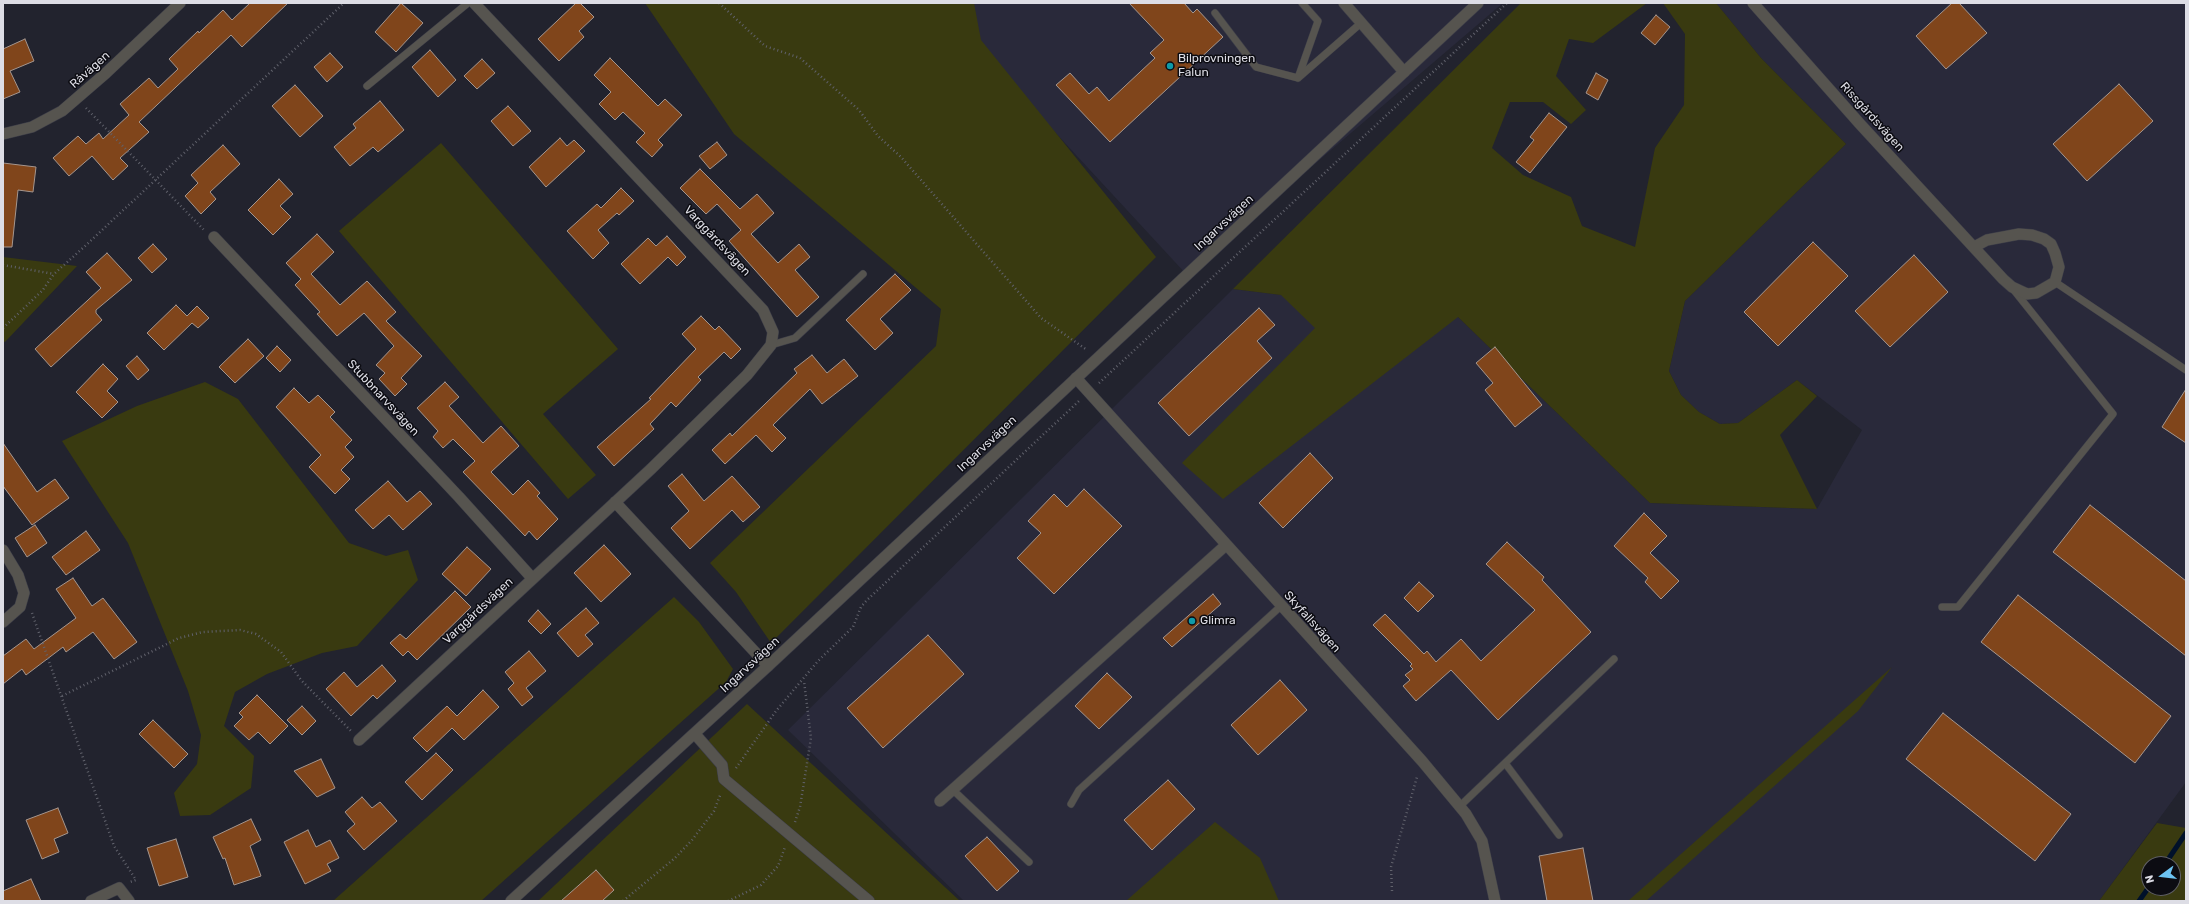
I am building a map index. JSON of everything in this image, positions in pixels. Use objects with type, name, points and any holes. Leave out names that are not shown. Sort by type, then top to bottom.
[{"type":"street","name":"Råvägen","points":[[3,134],[32,127],[62,111],[78,99],[180,3]]},
{"type":"street","name":"Varggårdsvägen","points":[[359,740],[615,502],[748,375],[771,345],[772,332],[763,310],[474,3]]},
{"type":"street","points":[[1344,3],[1404,72]]},
{"type":"street","name":"Ingarvsvägen","points":[[511,901],[768,666],[1478,3]]},
{"type":"street","name":"Rissgårdsvägen","points":[[1753,3],[1860,124],[2012,287],[2027,294],[2036,293],[2055,282]]},
{"type":"street","points":[[1974,247],[1987,240],[2019,234],[2032,235],[2044,239],[2051,244],[2056,253],[2059,267],[2055,282]]},
{"type":"street","name":"Stubbnarvsvägen","points":[[214,237],[443,480],[532,578]]},
{"type":"street","name":"Skyfallsvägen","points":[[1076,378],[1422,761],[1460,806],[1482,842],[1495,901]]},
{"type":"street","points":[[615,502],[768,666]]},
{"type":"street","points":[[940,801],[1226,545]]},
{"type":"street","points":[[3,550],[18,576],[24,593],[20,607],[3,622]]},
{"type":"street","points":[[694,734],[722,765],[724,779],[869,901]]},
{"type":"street","points":[[91,901],[119,888],[129,901]]},
{"type":"lane","points":[[367,86],[468,3]]},
{"type":"lane","points":[[1298,78],[1318,21],[1302,3]]},
{"type":"lane","points":[[1215,13],[1256,67],[1298,78]]},
{"type":"lane","points":[[1298,78],[1361,23]]},
{"type":"lane","points":[[771,345],[795,338],[863,274]]},
{"type":"lane","points":[[2055,282],[2186,370]]},
{"type":"lane","points":[[1942,607],[1958,607],[2113,414],[2012,287]]},
{"type":"lane","points":[[1071,804],[1079,790],[1281,606]]},
{"type":"lane","points":[[1460,806],[1614,659]]},
{"type":"lane","points":[[1505,763],[1559,835]]},
{"type":"lane","points":[[953,790],[1029,862]]},
{"type":"path","points":[[3,328],[42,291],[54,274],[344,3]]},
{"type":"path","points":[[719,3],[765,46],[800,58],[859,110],[878,136],[901,157],[1041,318],[1098,358]]},
{"type":"path","points":[[623,901],[675,858],[692,840],[714,811],[724,779],[735,770],[760,732],[818,662],[853,627],[857,615],[867,600],[1507,3]]},
{"type":"path","points":[[78,99],[203,229],[214,237]]},
{"type":"path","points":[[3,265],[54,274]]},
{"type":"path","points":[[24,593],[62,696],[114,846],[136,880],[119,888]]},
{"type":"path","points":[[62,696],[179,638],[203,632],[240,630],[256,634],[281,652],[301,680],[359,740]]},
{"type":"path","points":[[728,901],[761,884],[778,866],[800,807],[811,738],[804,680]]},
{"type":"path","points":[[1392,891],[1391,868],[1422,761]]},
{"type":"shaded area","points":[[645,3],[974,3],[981,40],[1156,257],[771,643],[736,592],[710,563],[936,346],[941,309],[734,134]]},
{"type":"shaded area","points":[[962,3],[1503,3],[1186,274],[968,38]]},
{"type":"shaded area","points":[[1521,3],[1647,3],[1593,43],[1569,39],[1556,76],[1586,110],[1571,124],[1543,102],[1510,102],[1492,148],[1523,175],[1571,197],[1582,226],[1635,247],[1655,148],[1684,105],[1685,34],[1663,3],[1716,3],[1761,58],[1846,144],[1685,301],[1669,371],[1681,395],[1699,412],[1720,424],[1738,423],[1797,380],[1817,396],[1780,435],[1817,509],[1650,503],[1458,317],[1223,499],[1182,463],[1315,328],[1281,295],[1233,289]]},
{"type":"shaded area","points":[[1716,3],[2186,3],[2186,782],[2099,901],[964,901],[788,730],[1233,289],[1458,317],[1650,503],[1817,509],[1862,430],[1797,380],[1738,423],[1720,424],[1699,412],[1681,395],[1669,371],[1685,301],[1846,144],[1761,58]]},
{"type":"shaded area","points":[[441,143],[618,349],[543,414],[596,475],[568,499],[339,231]]},
{"type":"shaded area","points":[[3,257],[77,266],[5,342],[3,341]]},
{"type":"shaded area","points":[[205,382],[238,399],[349,543],[386,556],[408,550],[418,580],[357,646],[322,653],[267,674],[235,692],[224,726],[254,756],[251,788],[210,815],[180,816],[174,793],[197,764],[201,735],[188,691],[128,543],[62,441],[137,406]]},
{"type":"shaded area","points":[[674,597],[699,622],[733,669],[726,682],[481,901],[333,901]]},
{"type":"shaded area","points":[[1892,667],[1858,711],[1646,901],[1628,901]]},
{"type":"shaded area","points":[[747,704],[960,901],[538,901]]},
{"type":"shaded area","points":[[1215,822],[1260,858],[1279,901],[1126,901]]},
{"type":"shaded area","points":[[2157,823],[2186,828],[2186,901],[2099,901]]},
{"type":"building","points":[[250,3],[288,3],[242,47],[231,35],[139,122],[149,132],[120,158],[128,166],[113,180],[92,156],[69,176],[53,158],[78,136],[86,144],[99,133],[103,139],[129,115],[120,104],[149,78],[158,88],[178,69],[169,59],[198,31],[199,33],[223,10],[232,20]]},
{"type":"building","points":[[401,3],[423,23],[396,52],[375,32]]},
{"type":"building","points":[[576,3],[580,3],[594,17],[579,31],[584,37],[559,61],[538,39]]},
{"type":"building","name":"Bilprovningen Falun","points":[[1129,3],[1184,3],[1193,13],[1197,9],[1223,37],[1110,142],[1056,85],[1070,73],[1089,94],[1097,87],[1109,101],[1155,58],[1150,53],[1164,40]]},
{"type":"building","points":[[1952,3],[1959,3],[1987,33],[1946,69],[1916,36]]},
{"type":"building","points":[[1656,15],[1670,27],[1655,45],[1641,33]]},
{"type":"building","points":[[25,39],[34,61],[10,71],[20,92],[3,99],[3,49]]},
{"type":"building","points":[[430,50],[456,80],[438,97],[412,67]]},
{"type":"building","points":[[330,53],[343,67],[327,82],[314,67]]},
{"type":"building","points":[[610,58],[658,106],[665,99],[682,115],[658,140],[663,145],[652,157],[636,142],[645,133],[623,112],[615,120],[599,104],[611,92],[594,75]]},
{"type":"building","points":[[482,59],[495,73],[477,89],[464,76]]},
{"type":"building","points":[[1596,73],[1608,80],[1598,100],[1586,93]]},
{"type":"building","points":[[2119,84],[2153,121],[2087,181],[2053,144]]},
{"type":"building","points":[[295,85],[323,116],[300,137],[272,106]]},
{"type":"building","points":[[380,101],[404,130],[378,152],[373,147],[350,166],[334,147],[356,128],[353,124]]},
{"type":"building","points":[[508,106],[531,131],[513,146],[491,121]]},
{"type":"building","points":[[1549,113],[1567,127],[1530,173],[1516,162],[1534,140],[1530,137]]},
{"type":"building","points":[[560,138],[567,146],[574,140],[585,151],[546,187],[529,167]]},
{"type":"building","points":[[717,142],[727,155],[710,169],[699,156]]},
{"type":"building","points":[[223,145],[240,164],[210,192],[216,199],[201,214],[185,196],[198,183],[191,175]]},
{"type":"building","points":[[3,163],[36,167],[33,192],[18,190],[12,247],[3,247]]},
{"type":"building","points":[[700,169],[740,209],[757,194],[774,213],[751,234],[778,263],[799,244],[810,257],[795,270],[819,297],[797,317],[729,241],[741,230],[717,204],[706,214],[680,188]]},
{"type":"building","points":[[279,179],[293,194],[280,206],[291,217],[273,235],[248,210]]},
{"type":"building","points":[[621,188],[634,201],[619,215],[617,213],[598,230],[609,243],[593,259],[567,231],[597,204],[601,208]]},
{"type":"building","points":[[317,234],[334,252],[311,274],[340,305],[367,281],[396,312],[386,321],[422,356],[401,378],[407,384],[395,396],[379,379],[385,373],[376,365],[394,346],[364,313],[337,336],[317,314],[320,312],[295,285],[301,279],[286,263]]},
{"type":"building","points":[[667,236],[686,257],[677,266],[668,257],[640,284],[621,264],[648,238],[656,246]]},
{"type":"building","points":[[1813,242],[1848,276],[1778,346],[1744,312]]},
{"type":"building","points":[[153,244],[167,259],[152,273],[138,258]]},
{"type":"building","points":[[107,253],[132,280],[96,310],[96,313],[102,320],[51,367],[35,349],[101,288],[86,272]]},
{"type":"building","points":[[1914,255],[1948,292],[1890,347],[1855,311]]},
{"type":"building","points":[[895,274],[911,290],[880,319],[893,333],[875,350],[846,320]]},
{"type":"building","points":[[176,305],[187,316],[197,306],[209,318],[198,328],[192,323],[164,350],[147,333]]},
{"type":"building","points":[[1259,308],[1275,325],[1257,341],[1272,358],[1189,436],[1158,403]]},
{"type":"building","points":[[701,316],[715,330],[719,326],[741,349],[731,359],[724,352],[698,377],[701,380],[676,407],[671,402],[650,424],[654,429],[614,466],[597,447],[651,399],[649,398],[696,349],[682,334]]},
{"type":"building","points":[[248,339],[264,356],[235,383],[219,367]]},
{"type":"building","points":[[277,346],[291,360],[280,372],[266,358]]},
{"type":"building","points":[[1495,347],[1542,405],[1515,427],[1485,390],[1493,383],[1476,363]]},
{"type":"building","points":[[812,355],[827,373],[844,359],[858,376],[822,404],[810,389],[773,425],[786,438],[772,452],[756,435],[725,464],[712,450],[730,433],[732,436],[797,373],[794,369]]},
{"type":"building","points":[[137,356],[149,370],[138,380],[126,366]]},
{"type":"building","points":[[103,364],[118,379],[107,391],[118,402],[102,418],[76,392]]},
{"type":"building","points":[[445,382],[459,397],[449,406],[483,443],[501,426],[519,446],[491,472],[513,495],[528,480],[540,493],[537,496],[558,519],[537,540],[529,531],[525,536],[463,472],[475,461],[453,439],[443,448],[433,437],[438,431],[417,408]]},
{"type":"building","points":[[294,388],[309,403],[318,395],[335,412],[330,417],[352,440],[345,447],[354,457],[341,470],[350,479],[335,494],[309,467],[321,455],[276,407]]},
{"type":"building","points":[[2186,389],[2186,443],[2162,427]]},
{"type":"building","points":[[3,443],[37,492],[55,479],[69,498],[32,525],[3,486]]},
{"type":"building","points":[[1310,453],[1333,478],[1283,528],[1259,503]]},
{"type":"building","points":[[682,474],[704,501],[732,476],[760,507],[743,522],[732,510],[690,549],[671,528],[689,511],[668,486]]},
{"type":"building","points":[[388,481],[407,502],[420,491],[432,504],[403,530],[389,515],[373,529],[355,510]]},
{"type":"building","points":[[1084,489],[1122,526],[1054,594],[1017,558],[1041,533],[1028,521],[1054,494],[1067,507]]},
{"type":"building","points":[[2090,505],[2186,581],[2186,656],[2053,552]]},
{"type":"building","points":[[1644,513],[1667,536],[1650,553],[1679,581],[1661,599],[1645,582],[1648,578],[1614,546]]},
{"type":"building","points":[[35,525],[47,543],[27,557],[15,538]]},
{"type":"building","points":[[86,531],[100,550],[66,575],[52,557]]},
{"type":"building","points":[[1507,542],[1544,577],[1542,580],[1591,632],[1498,720],[1451,670],[1416,701],[1403,686],[1410,680],[1405,675],[1413,669],[1410,666],[1412,664],[1373,625],[1385,614],[1424,654],[1427,651],[1436,662],[1461,639],[1481,661],[1535,610],[1486,564]]},
{"type":"building","points":[[604,545],[631,574],[601,602],[574,573]]},
{"type":"building","points":[[467,547],[491,569],[466,596],[442,574]]},
{"type":"building","points":[[73,578],[92,606],[103,598],[137,642],[114,659],[93,632],[66,652],[63,647],[26,675],[22,669],[3,684],[3,656],[26,639],[34,649],[76,618],[56,589]]},
{"type":"building","points":[[1419,582],[1434,596],[1418,612],[1404,598]]},
{"type":"building","points":[[455,591],[471,607],[417,660],[408,651],[403,656],[390,643],[400,634],[406,639]]},
{"type":"building","name":"Glimra","points":[[1213,594],[1221,604],[1172,647],[1163,638]]},
{"type":"building","points":[[2018,595],[2171,716],[2135,763],[1981,642]]},
{"type":"building","points":[[586,608],[599,623],[585,635],[593,644],[578,657],[557,633]]},
{"type":"building","points":[[538,610],[551,624],[541,634],[528,621]]},
{"type":"building","points":[[928,635],[964,674],[883,748],[847,708]]},
{"type":"building","points":[[529,651],[546,671],[526,688],[533,697],[522,706],[508,689],[514,683],[505,672]]},
{"type":"building","points":[[382,665],[396,681],[377,699],[373,695],[351,716],[326,689],[344,672],[357,687]]},
{"type":"building","points":[[1107,673],[1132,697],[1099,729],[1075,706]]},
{"type":"building","points":[[1280,680],[1307,710],[1258,755],[1231,725]]},
{"type":"building","points":[[483,690],[499,707],[464,740],[452,728],[427,752],[413,738],[447,706],[457,716]]},
{"type":"building","points":[[257,695],[288,726],[270,744],[258,732],[249,740],[234,726],[243,717],[239,713]]},
{"type":"building","points":[[302,706],[316,721],[302,735],[287,720]]},
{"type":"building","points":[[1943,713],[2071,814],[2035,861],[1906,759]]},
{"type":"building","points":[[153,720],[188,754],[174,768],[139,734]]},
{"type":"building","points":[[436,753],[453,770],[422,800],[405,782]]},
{"type":"building","points":[[321,759],[335,788],[317,797],[294,771]]},
{"type":"building","points":[[1168,780],[1195,809],[1152,850],[1124,820]]},
{"type":"building","points":[[362,797],[372,808],[380,802],[397,821],[364,850],[347,831],[355,824],[345,812]]},
{"type":"building","points":[[58,808],[68,833],[54,839],[59,852],[42,859],[26,820]]},
{"type":"building","points":[[251,819],[261,840],[250,846],[261,876],[234,885],[225,858],[223,859],[213,837]]},
{"type":"building","points":[[308,830],[316,847],[330,840],[339,858],[327,864],[331,871],[305,884],[284,842]]},
{"type":"building","points":[[987,837],[1019,871],[997,891],[965,856]]},
{"type":"building","points":[[176,839],[188,877],[159,886],[147,848]]},
{"type":"building","points":[[1583,848],[1593,901],[1547,901],[1539,856]]},
{"type":"building","points":[[596,870],[614,890],[602,901],[561,901]]},
{"type":"building","points":[[31,879],[41,901],[3,901],[3,891]]},
{"type":"waterway","points":[[2170,856],[2186,833]]},
{"type":"waterway","points":[[2139,901],[2143,896]]},
{"type":"place","name":"Bilprovningen Falun","points":[[1170,66]]},
{"type":"place","name":"Glimra","points":[[1192,621]]}]
